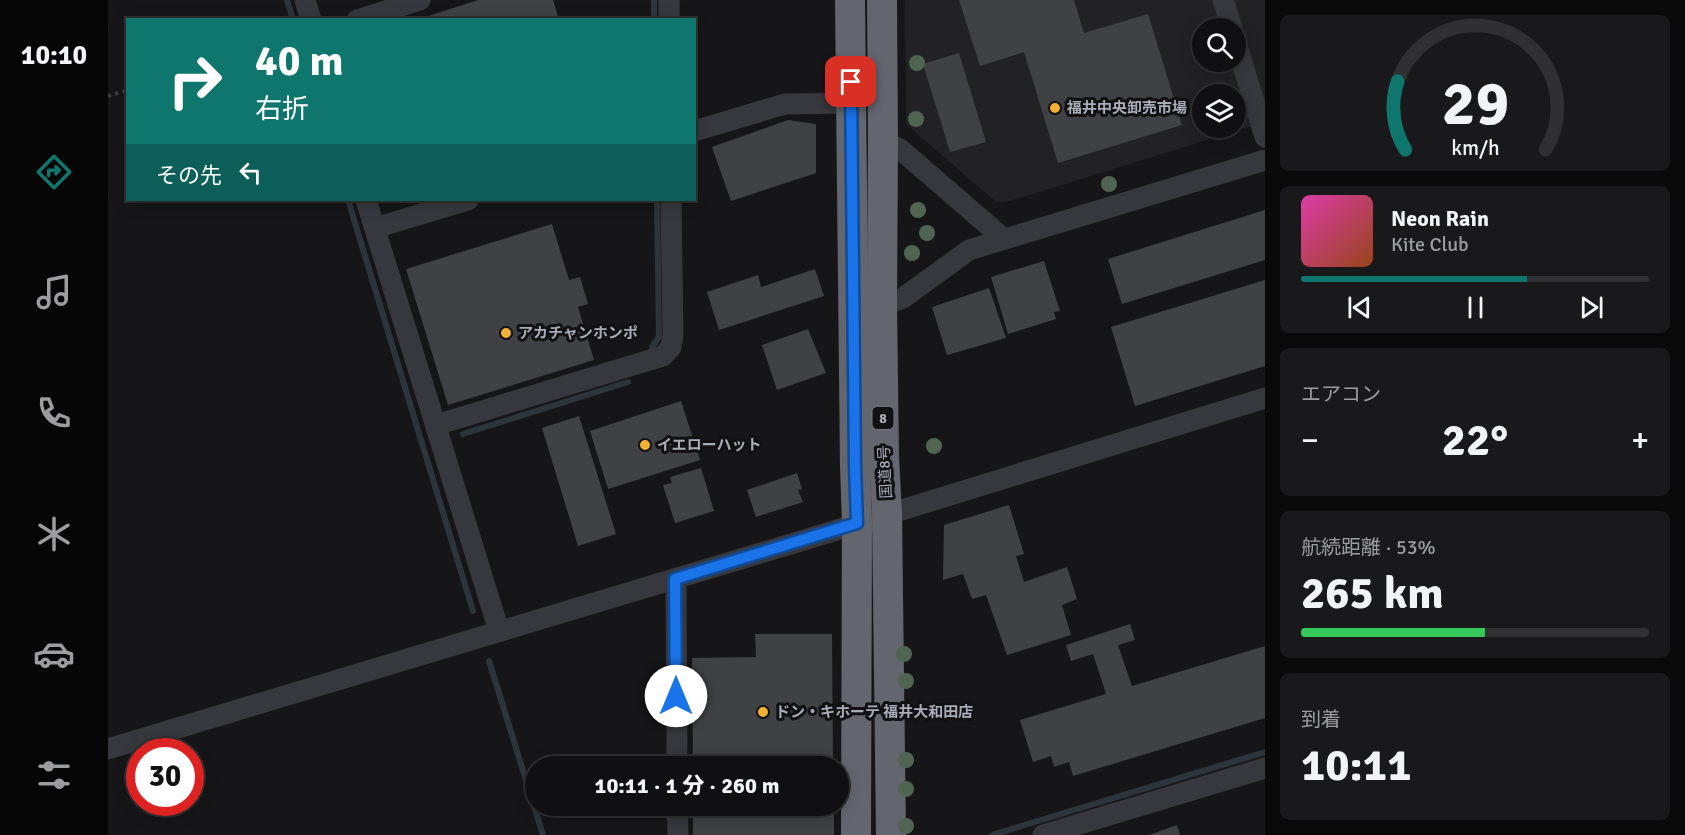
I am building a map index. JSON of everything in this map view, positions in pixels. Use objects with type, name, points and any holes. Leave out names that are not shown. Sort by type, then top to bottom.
[{"type":"highway","name":"国道8号","points":[[850,0],[857,523],[856,835]]},
{"type":"highway","name":"国道8号","points":[[882,0],[882,306],[891,835]]},
{"type":"street","points":[[306,0],[310,18]]},
{"type":"street","points":[[363,18],[420,0]]},
{"type":"street","points":[[669,0],[669,18]]},
{"type":"street","points":[[1223,0],[1229,18]]},
{"type":"street","points":[[1245,72],[1265,137]]},
{"type":"street","points":[[696,130],[785,104],[851,103]]},
{"type":"street","points":[[883,141],[900,149],[1004,239]]},
{"type":"street","points":[[882,306],[903,298],[969,250],[1265,160]]},
{"type":"street","points":[[366,201],[498,631]]},
{"type":"street","points":[[375,228],[465,201]]},
{"type":"street","points":[[436,425],[663,356],[671,347],[673,335],[671,201]]},
{"type":"street","points":[[108,749],[675,579],[1265,398]]},
{"type":"street","points":[[675,579],[677,756]]},
{"type":"street","points":[[1042,835],[1265,768]]},
{"type":"street","points":[[677,816],[678,835]]},
{"type":"path","points":[[108,96],[126,91]]},
{"type":"shaded area","name":"福井中央卸売市場","points":[[905,0],[1265,0],[1265,122],[1246,128],[1246,84],[1192,84],[1192,138],[1213,138],[1010,201],[996,202],[906,124]]},
{"type":"building","points":[[478,0],[553,0],[558,18],[422,18]]},
{"type":"building","points":[[959,0],[1074,0],[1084,33],[1148,14],[1182,125],[1058,163],[1024,52],[980,66]]},
{"type":"building","points":[[959,53],[986,142],[950,152],[923,64]]},
{"type":"building","points":[[788,120],[816,124],[816,173],[731,201],[712,147]]},
{"type":"building","points":[[1265,210],[1265,260],[1122,304],[1108,259]]},
{"type":"building","name":"アカチャンホンポ","points":[[552,224],[569,280],[580,277],[588,304],[578,307],[594,360],[448,405],[406,269]]},
{"type":"building","points":[[1044,261],[1060,311],[1054,312],[1056,319],[1008,334],[991,277]]},
{"type":"building","points":[[815,269],[824,296],[719,330],[707,292],[758,275],[761,287]]},
{"type":"building","points":[[1265,280],[1265,366],[1135,406],[1111,327]]},
{"type":"building","points":[[989,288],[1006,338],[947,355],[932,307]]},
{"type":"building","points":[[808,329],[826,373],[777,390],[762,345]]},
{"type":"building","name":"イエローハット","points":[[681,401],[700,460],[608,489],[590,431]]},
{"type":"building","points":[[579,416],[616,534],[578,546],[542,428]]},
{"type":"building","points":[[701,468],[714,511],[675,523],[663,485],[672,483],[670,477]]},
{"type":"building","points":[[797,473],[802,489],[798,490],[803,502],[756,517],[747,490]]},
{"type":"building","points":[[1009,505],[1024,554],[1016,556],[1024,582],[1067,567],[1077,599],[1062,605],[1071,635],[1007,655],[986,595],[972,599],[963,574],[943,580],[944,525]]},
{"type":"building","points":[[1130,624],[1135,640],[1118,645],[1132,686],[1265,646],[1265,718],[1073,776],[1069,762],[1054,767],[1051,756],[1033,762],[1020,720],[1106,694],[1093,654],[1071,661],[1066,645]]},
{"type":"building","name":"ドン・キホーテ 福井大和田店","points":[[755,634],[832,634],[833,756],[693,756],[692,658],[756,657]]},
{"type":"building","points":[[693,816],[834,816],[834,835],[693,835]]},
{"type":"building","points":[[1177,825],[1180,835],[1149,835]]},
{"type":"waterway","points":[[287,0],[292,18]]},
{"type":"waterway","points":[[654,0],[654,18]]},
{"type":"waterway","points":[[348,201],[473,611]]},
{"type":"waterway","points":[[652,347],[659,337],[657,201]]},
{"type":"waterway","points":[[463,434],[628,382]]},
{"type":"waterway","points":[[489,661],[543,835]]},
{"type":"waterway","points":[[992,835],[1265,752]]},
{"type":"place","name":"福井中央卸売市場","points":[[1055,108]]},
{"type":"place","name":"アカチャンホンポ","points":[[506,333]]},
{"type":"place","name":"イエローハット","points":[[645,445]]},
{"type":"place","name":"ドン・キホーテ 福井大和田店","points":[[763,712]]},
{"type":"route","points":[[676,696],[675,579],[857,523],[851,82]]}]
